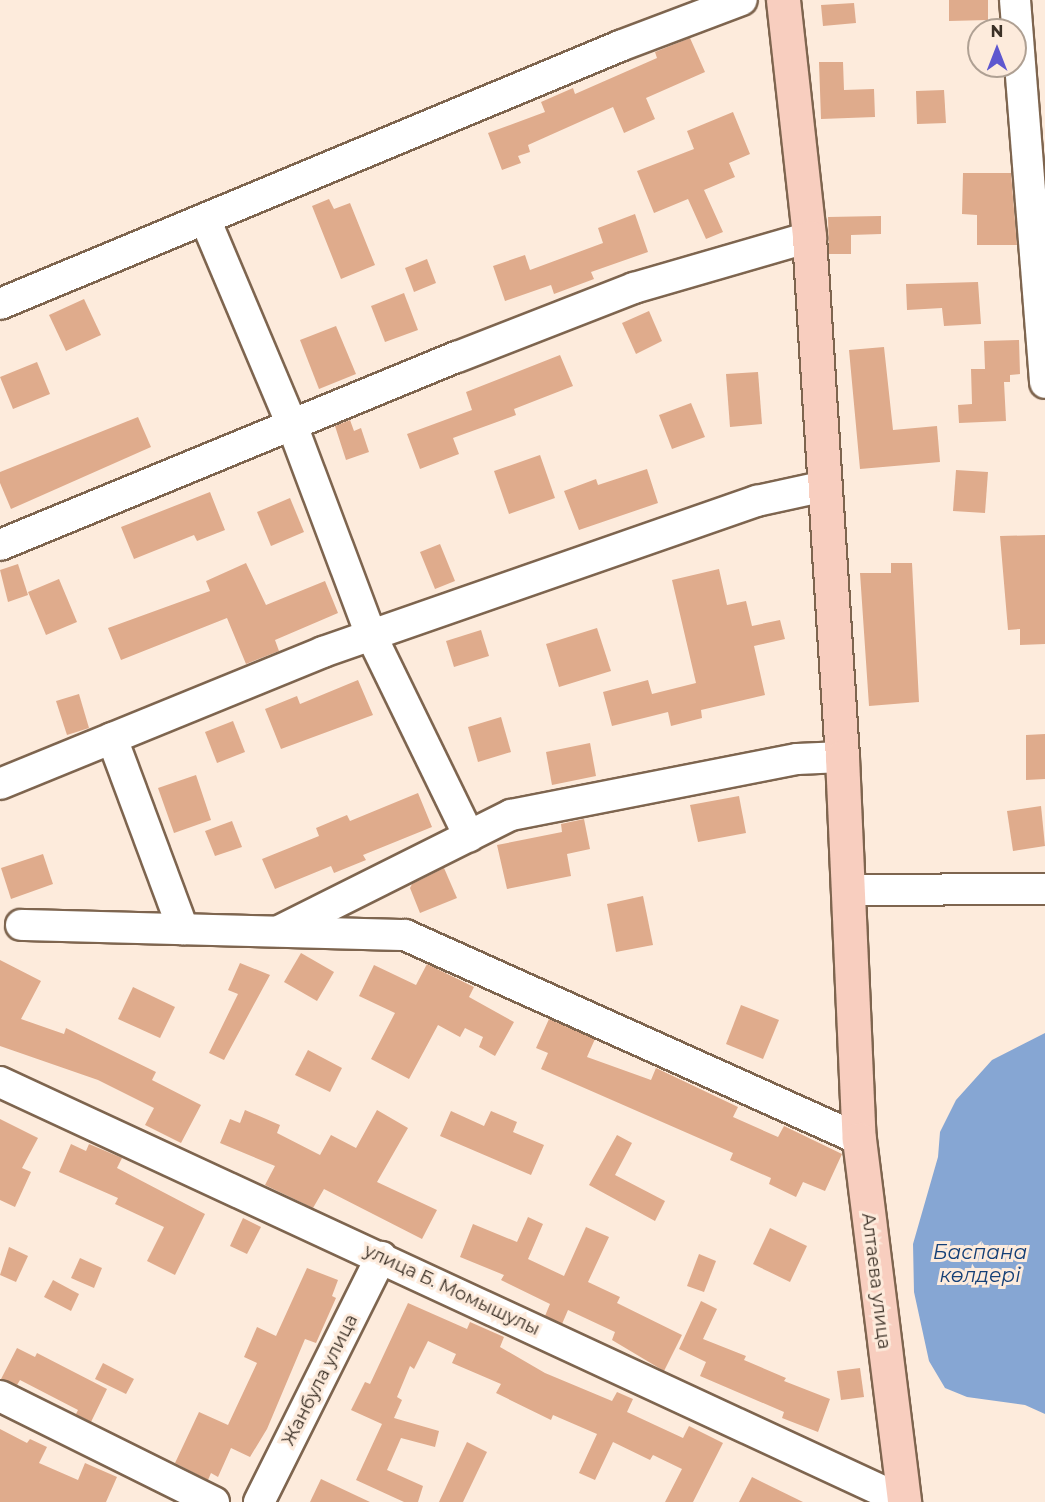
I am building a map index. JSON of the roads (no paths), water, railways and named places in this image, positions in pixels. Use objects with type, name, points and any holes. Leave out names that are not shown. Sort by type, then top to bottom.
[{"type":"main road","name":"Алтаева улица","points":[[783,0],[809,237],[826,486],[842,757],[859,1139],[904,1502]]},
{"type":"street","points":[[0,304],[620,46],[742,0]]},
{"type":"street","points":[[1015,0],[1045,383]]},
{"type":"street","points":[[204,219],[292,425],[371,635],[469,836]]},
{"type":"street","points":[[0,545],[634,288],[809,237]]},
{"type":"street","points":[[0,784],[371,635],[758,501],[826,486]]},
{"type":"street","points":[[112,738],[183,929]]},
{"type":"street","points":[[276,932],[511,815],[797,759],[842,757]]},
{"type":"street","points":[[848,890],[1045,889]]},
{"type":"street","points":[[21,925],[405,935],[859,1139]]},
{"type":"street","name":"улица Б. Момышулы","points":[[0,1082],[381,1257],[904,1502]]},
{"type":"street","name":"Жанбула улица","points":[[259,1502],[381,1257]]},
{"type":"street","points":[[0,1396],[214,1502]]},
{"type":"water","name":"Баспана көлдері","points":[[1045,1033],[1045,1414],[1025,1405],[967,1397],[945,1388],[929,1361],[914,1292],[913,1244],[938,1157],[940,1132],[956,1100],[992,1060]]}]
